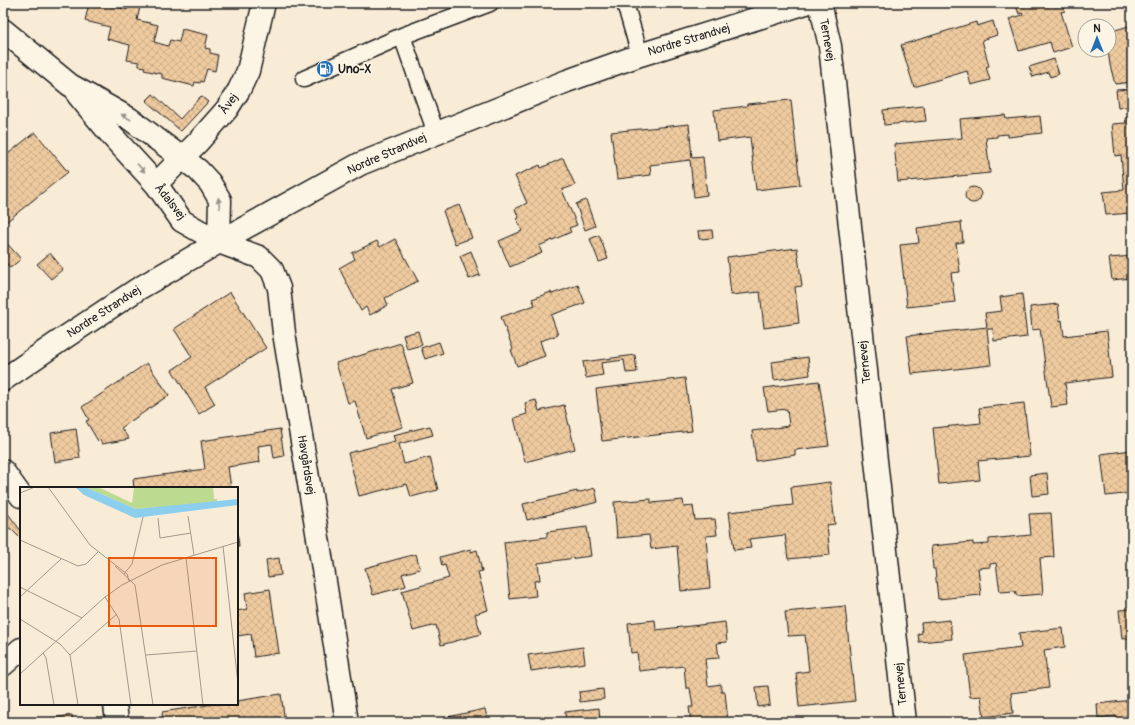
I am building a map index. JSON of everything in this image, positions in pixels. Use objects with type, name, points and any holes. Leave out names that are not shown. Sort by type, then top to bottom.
[{"type":"street","name":"Åvej","points":[[156,184],[197,143],[227,109],[240,90],[248,72],[264,3]]},
{"type":"street","name":"Nordre Strandvej","points":[[3,380],[138,290],[219,242],[360,164],[567,81],[640,55],[806,3]]},
{"type":"street","name":"Ternevej","points":[[820,3],[830,46],[906,722]]},
{"type":"street","name":"Ådalsvej","points":[[3,30],[70,85],[130,119],[198,170],[210,182],[220,200],[219,242],[182,221],[156,184],[113,137],[70,85]]},
{"type":"street","name":"Havgårdsvej","points":[[219,242],[259,257],[272,270],[279,288],[284,333],[322,557],[347,722]]},
{"type":"street","points":[[3,471],[20,495]]},
{"type":"street","points":[[3,665],[20,650]]},
{"type":"street","points":[[115,705],[118,722]]},
{"type":"lane","points":[[304,79],[402,36],[490,3]]},
{"type":"lane","points":[[625,3],[640,55]]},
{"type":"lane","points":[[402,36],[436,133]]},
{"type":"building","points":[[89,3],[118,3],[117,7],[127,10],[129,3],[141,3],[137,20],[158,25],[154,42],[168,46],[170,40],[179,42],[182,29],[208,35],[205,48],[210,49],[210,53],[218,55],[215,71],[207,69],[203,82],[195,82],[194,86],[162,78],[162,74],[144,70],[145,67],[139,66],[139,62],[127,60],[130,45],[107,39],[110,27],[85,21]]},
{"type":"building","points":[[1015,3],[1062,3],[1065,11],[1061,12],[1072,47],[1053,53],[1050,42],[1019,51],[1009,19],[1023,15],[1022,13],[1019,14]]},
{"type":"building","points":[[993,21],[997,35],[982,40],[989,66],[986,67],[990,80],[971,85],[967,71],[914,87],[901,45],[976,22],[977,26]]},
{"type":"building","points":[[1132,25],[1132,82],[1115,84],[1109,58],[1117,58],[1117,30]]},
{"type":"building","points":[[1054,59],[1059,74],[1050,77],[1048,72],[1033,77],[1029,67]]},
{"type":"building","points":[[1132,89],[1132,106],[1118,108],[1116,90]]},
{"type":"building","points":[[153,94],[180,119],[201,96],[208,102],[181,131],[146,101]]},
{"type":"building","points":[[791,100],[800,185],[756,190],[750,137],[717,141],[714,110],[747,106],[747,104]]},
{"type":"building","points":[[924,106],[926,121],[884,125],[883,110]]},
{"type":"building","points":[[1005,115],[1006,119],[1040,116],[1042,133],[1008,137],[1008,134],[986,138],[990,173],[898,182],[894,144],[962,138],[960,119]]},
{"type":"building","points":[[1132,117],[1132,213],[1106,215],[1103,192],[1124,190],[1121,155],[1115,156],[1112,124],[1126,123],[1125,118]]},
{"type":"building","points":[[689,124],[692,158],[703,157],[707,195],[694,197],[690,160],[650,165],[651,175],[617,179],[611,132]]},
{"type":"building","points":[[35,132],[68,172],[6,222],[3,218],[3,158]]},
{"type":"building","points":[[563,158],[575,185],[562,190],[577,225],[569,228],[571,232],[539,246],[542,253],[510,267],[499,241],[522,231],[515,209],[527,203],[515,176],[540,165],[541,168]]},
{"type":"building","points":[[970,187],[976,187],[981,192],[979,201],[976,203],[970,203],[965,198],[965,192]]},
{"type":"building","points":[[586,200],[595,226],[585,230],[576,204]]},
{"type":"building","points":[[459,205],[472,238],[455,244],[443,211]]},
{"type":"building","points":[[961,222],[963,242],[956,243],[960,272],[951,273],[955,302],[907,307],[900,245],[919,243],[917,228]]},
{"type":"building","points":[[712,230],[713,238],[699,239],[698,231]]},
{"type":"building","points":[[599,235],[608,259],[599,262],[590,239]]},
{"type":"building","points":[[3,239],[21,259],[10,268],[3,260]]},
{"type":"building","points":[[395,239],[418,281],[385,298],[388,305],[370,315],[366,307],[361,311],[339,268],[355,259],[352,253],[377,241],[380,247]]},
{"type":"building","points":[[797,248],[802,286],[795,287],[799,323],[764,328],[760,292],[731,295],[727,257]]},
{"type":"building","points":[[471,251],[480,275],[469,279],[460,256]]},
{"type":"building","points":[[50,253],[63,269],[51,279],[37,264]]},
{"type":"building","points":[[1132,256],[1132,278],[1112,280],[1109,258]]},
{"type":"building","points":[[578,285],[585,303],[551,315],[558,335],[540,341],[545,356],[517,366],[511,350],[513,349],[501,317],[535,305],[532,299]]},
{"type":"building","points":[[230,292],[266,348],[205,387],[215,404],[199,414],[172,370],[192,357],[174,329]]},
{"type":"building","points":[[1022,294],[1027,337],[994,341],[993,329],[987,329],[991,365],[912,374],[907,336],[987,327],[985,313],[1002,311],[1000,297]]},
{"type":"building","points":[[1058,304],[1064,336],[1107,331],[1112,377],[1065,383],[1068,405],[1051,407],[1040,329],[1032,330],[1030,307]]},
{"type":"building","points":[[418,331],[422,345],[407,349],[403,335]]},
{"type":"building","points":[[439,342],[443,353],[425,359],[421,348]]},
{"type":"building","points":[[401,343],[413,383],[392,389],[403,427],[366,438],[355,401],[348,403],[336,363]]},
{"type":"building","points":[[635,355],[637,372],[626,373],[624,360],[601,363],[603,375],[586,378],[583,362]]},
{"type":"building","points":[[808,357],[810,375],[774,380],[772,362]]},
{"type":"building","points":[[147,363],[169,395],[121,428],[129,439],[102,444],[100,440],[98,441],[86,421],[89,420],[82,407]]},
{"type":"building","points":[[685,378],[692,431],[602,441],[596,389]]},
{"type":"building","points":[[819,381],[829,446],[795,450],[795,455],[756,461],[752,431],[789,426],[787,409],[768,411],[764,388]]},
{"type":"building","points":[[536,400],[539,411],[564,405],[575,449],[525,462],[514,418],[527,414],[525,403]]},
{"type":"building","points":[[1024,403],[1030,456],[978,461],[980,480],[939,484],[933,428],[981,423],[979,408]]},
{"type":"building","points":[[430,426],[433,435],[399,444],[404,464],[430,457],[438,490],[411,497],[407,484],[359,496],[348,453],[395,441],[393,435]]},
{"type":"building","points":[[76,429],[80,458],[55,462],[51,433]]},
{"type":"building","points":[[280,429],[284,456],[274,458],[272,444],[258,446],[260,462],[228,467],[231,487],[134,487],[133,479],[205,469],[201,441]]},
{"type":"building","points":[[1132,450],[1132,493],[1106,496],[1101,454]]},
{"type":"building","points":[[1047,473],[1049,494],[1032,496],[1030,475]]},
{"type":"building","points":[[830,482],[835,524],[827,525],[830,555],[788,559],[785,535],[749,539],[751,548],[734,550],[729,512],[793,505],[791,487]]},
{"type":"building","points":[[595,488],[598,502],[527,520],[523,504]]},
{"type":"building","points":[[651,499],[651,503],[683,500],[684,507],[693,506],[695,520],[715,519],[717,535],[706,536],[710,588],[681,591],[677,546],[651,549],[649,535],[617,538],[614,502]]},
{"type":"building","points":[[3,507],[20,530],[20,538],[11,529],[3,525]]},
{"type":"building","points":[[1051,513],[1054,557],[1040,558],[1043,594],[1017,596],[1015,591],[1000,592],[996,563],[990,564],[990,567],[978,568],[981,595],[938,599],[931,546],[973,542],[973,545],[989,544],[989,539],[1031,535],[1029,514]]},
{"type":"building","points":[[587,527],[591,556],[538,563],[540,580],[534,581],[536,596],[510,599],[504,542],[547,537],[547,532]]},
{"type":"building","points":[[471,549],[471,552],[477,550],[482,571],[478,572],[488,610],[475,614],[481,634],[441,645],[436,625],[413,631],[402,591],[449,578],[445,565],[442,566],[440,557]]},
{"type":"building","points":[[416,554],[420,569],[402,574],[406,586],[373,595],[365,568]]},
{"type":"building","points":[[279,558],[281,575],[268,577],[266,560]]},
{"type":"building","points":[[270,589],[279,653],[254,657],[251,634],[238,636],[238,611],[247,609],[245,593]]},
{"type":"building","points":[[845,606],[855,701],[799,707],[796,673],[809,671],[805,635],[788,636],[785,612]]},
{"type":"building","points":[[1132,609],[1132,638],[1122,639],[1119,610]]},
{"type":"building","points":[[655,620],[656,630],[725,622],[727,642],[717,643],[719,658],[705,659],[708,686],[721,684],[721,692],[725,692],[728,722],[691,722],[689,707],[693,707],[690,688],[686,688],[684,666],[639,671],[637,652],[631,653],[628,623]]},
{"type":"building","points":[[950,620],[952,639],[919,642],[918,634],[922,633],[921,623]]},
{"type":"building","points":[[1063,628],[1065,647],[1044,650],[1049,688],[1011,693],[1013,713],[984,717],[981,696],[970,697],[965,655],[1021,648],[1019,633]]},
{"type":"building","points":[[583,647],[585,663],[531,671],[528,655]]},
{"type":"building","points":[[768,686],[770,705],[758,707],[756,687]]},
{"type":"building","points":[[603,689],[604,699],[580,702],[579,692]]},
{"type":"building","points":[[281,694],[285,722],[163,722],[162,712],[208,705],[238,705],[238,701]]},
{"type":"building","points":[[1132,700],[1132,722],[1116,722],[1116,716],[1098,718],[1097,704]]},
{"type":"building","points":[[599,708],[600,722],[566,722],[565,712]]},
{"type":"building","points":[[485,709],[488,722],[424,722]]},
{"type":"building","points":[[72,715],[73,722],[26,722]]},
{"type":"place","name":"Uno-X","points":[[325,69]]}]
